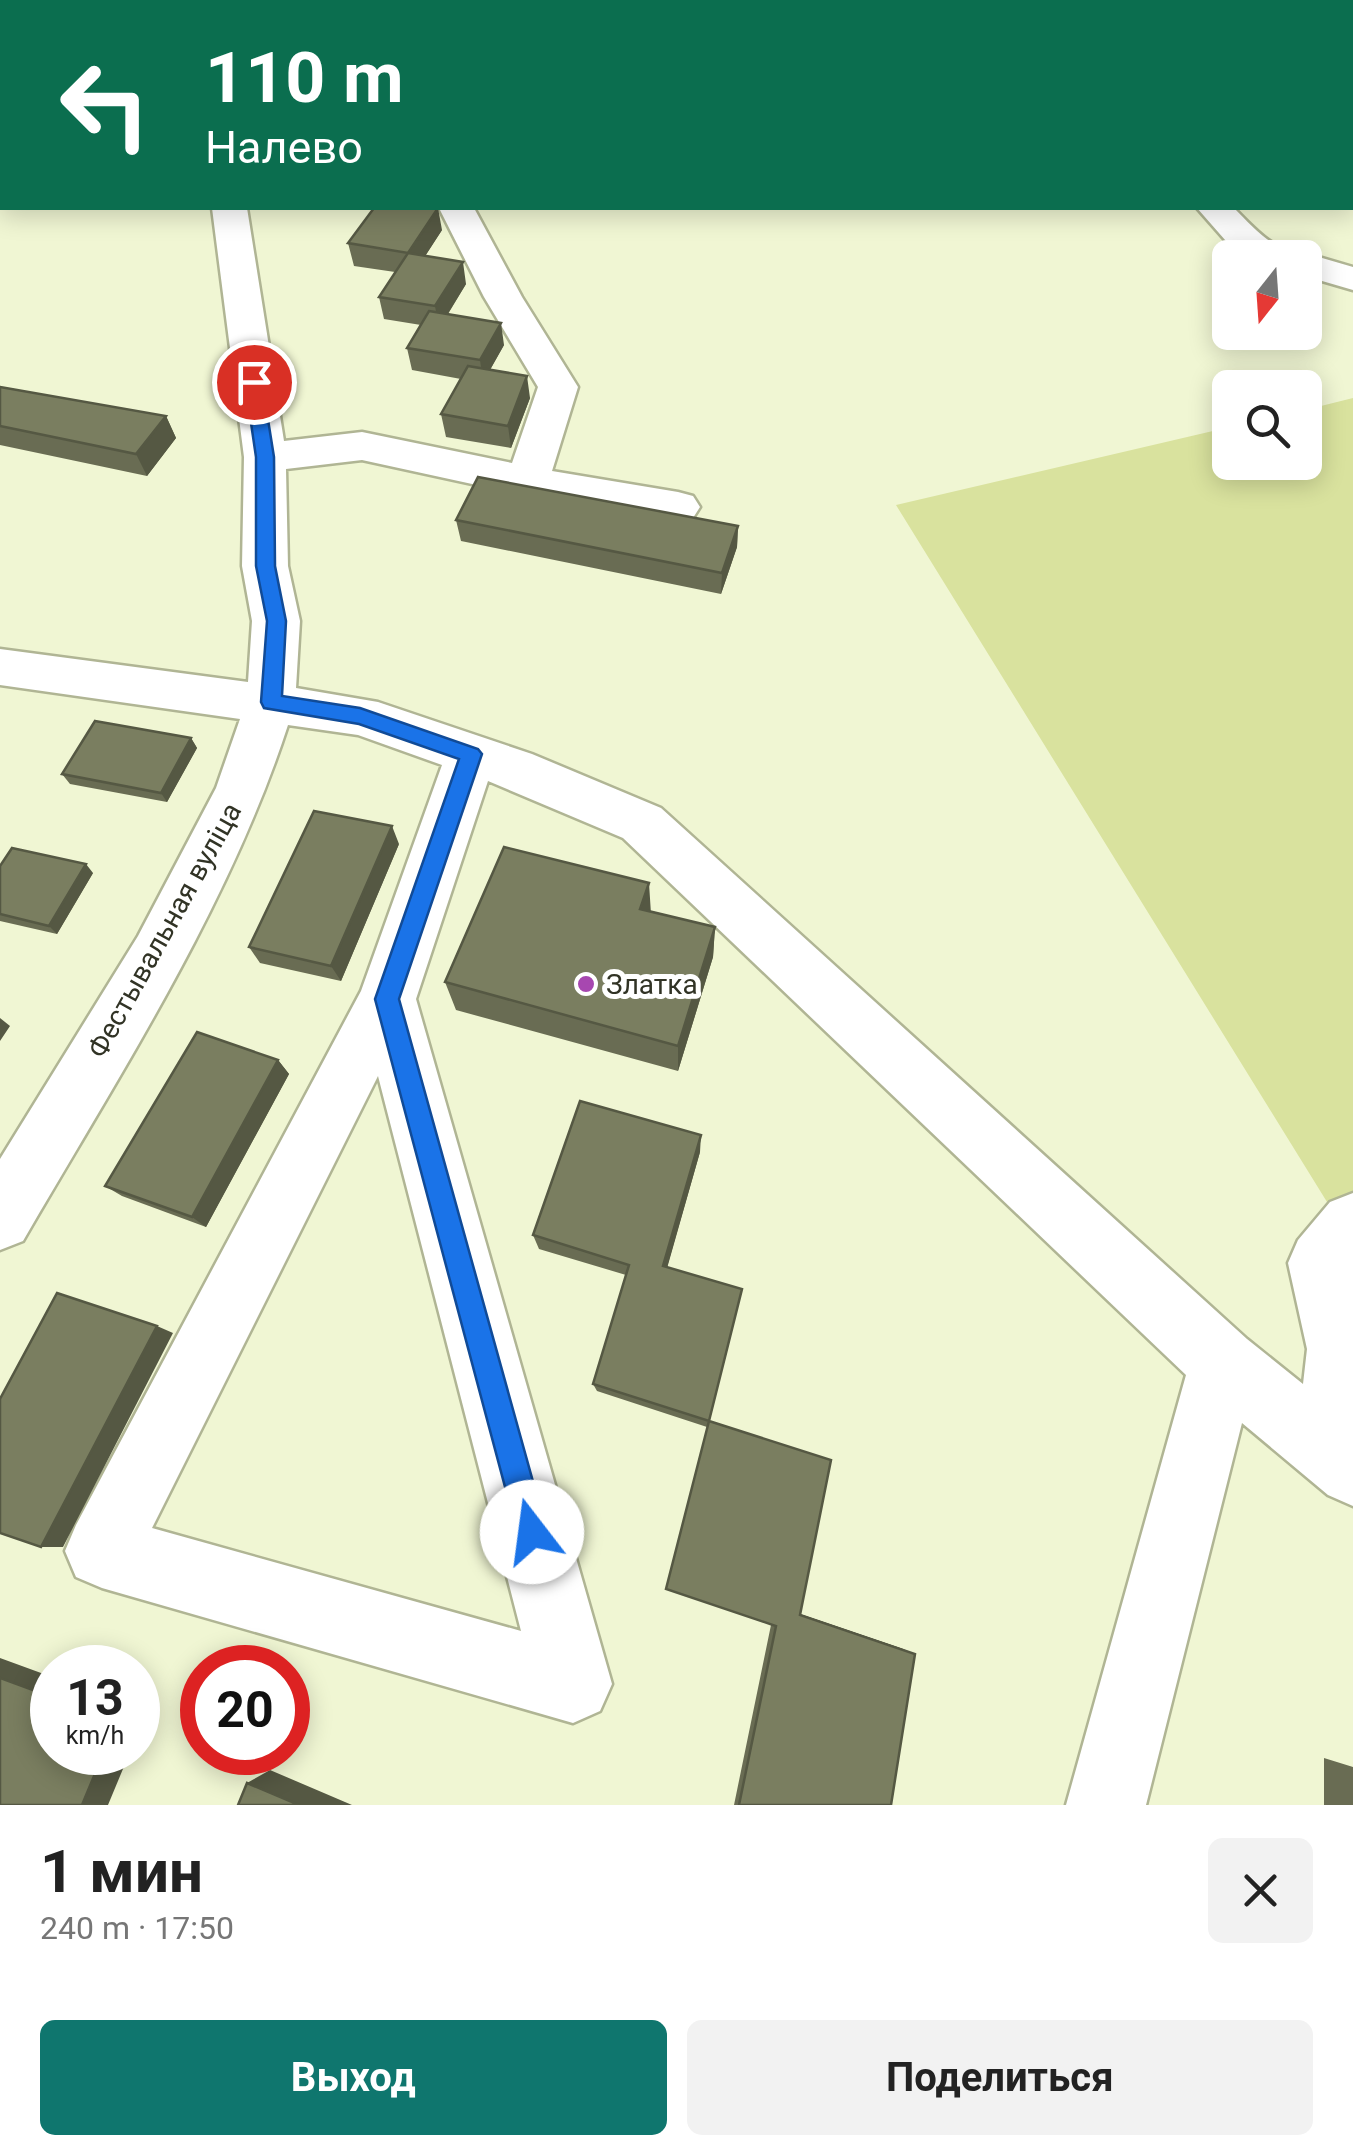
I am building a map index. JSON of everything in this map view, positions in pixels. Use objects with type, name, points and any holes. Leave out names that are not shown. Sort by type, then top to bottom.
[{"type":"street","name":"Фестывальная вуліца","points":[[0,1218],[158,954],[241,790],[271,702],[276,621],[265,566],[265,457],[233,210]]},
{"type":"street","points":[[459,210],[503,297],[558,386],[527,481]]},
{"type":"street","points":[[1217,210],[1245,240]]},
{"type":"street","points":[[1322,269],[1353,279]]},
{"type":"street","points":[[265,457],[362,446],[527,481],[678,506]]},
{"type":"street","points":[[3,673],[271,702],[360,716],[471,754],[642,823],[1223,1363],[1342,1461]]},
{"type":"street","points":[[387,999],[573,1684],[102,1551],[387,999],[471,754]]},
{"type":"street","points":[[1342,1461],[1341,1349],[1321,1264],[1353,1226]]},
{"type":"street","points":[[1106,1805],[1223,1363]]},
{"type":"green space","points":[[1353,398],[1353,1244],[896,505],[1212,431],[1212,480],[1322,480],[1322,406]]},
{"type":"building","points":[[373,210],[437,210],[408,253],[348,243]]},
{"type":"building","points":[[408,253],[463,262],[435,306],[379,297]]},
{"type":"building","points":[[429,311],[501,323],[480,360],[407,348]]},
{"type":"building","points":[[468,366],[527,376],[508,426],[441,414]]},
{"type":"building","points":[[0,387],[166,416],[136,454],[0,426]]},
{"type":"building","points":[[478,477],[738,526],[722,573],[456,520]]},
{"type":"building","points":[[95,721],[191,738],[161,793],[62,774]]},
{"type":"building","points":[[314,811],[392,826],[331,966],[249,947]]},
{"type":"building","name":"Златка","points":[[504,847],[649,883],[640,909],[715,927],[678,1046],[445,982]]},
{"type":"building","points":[[12,848],[86,864],[49,926],[0,914],[0,866]]},
{"type":"building","points":[[197,1032],[278,1060],[192,1217],[105,1186]]},
{"type":"building","points":[[580,1101],[701,1135],[663,1266],[742,1289],[709,1421],[593,1384],[629,1265],[533,1235]]},
{"type":"building","points":[[57,1293],[157,1326],[41,1547],[0,1533],[0,1399]]},
{"type":"building","points":[[709,1421],[831,1460],[800,1615],[915,1654],[891,1805],[739,1805],[776,1626],[666,1589]]},
{"type":"building","points":[[0,1678],[30,1689],[30,1775],[94,1775],[82,1805],[0,1805]]},
{"type":"building","points":[[247,1783],[299,1805],[238,1805]]},
{"type":"place","name":"Златка","points":[[586,984]]},
{"type":"route","points":[[254,382],[265,457],[265,566],[276,621],[271,702],[360,716],[471,754],[387,999],[532,1532]]}]
